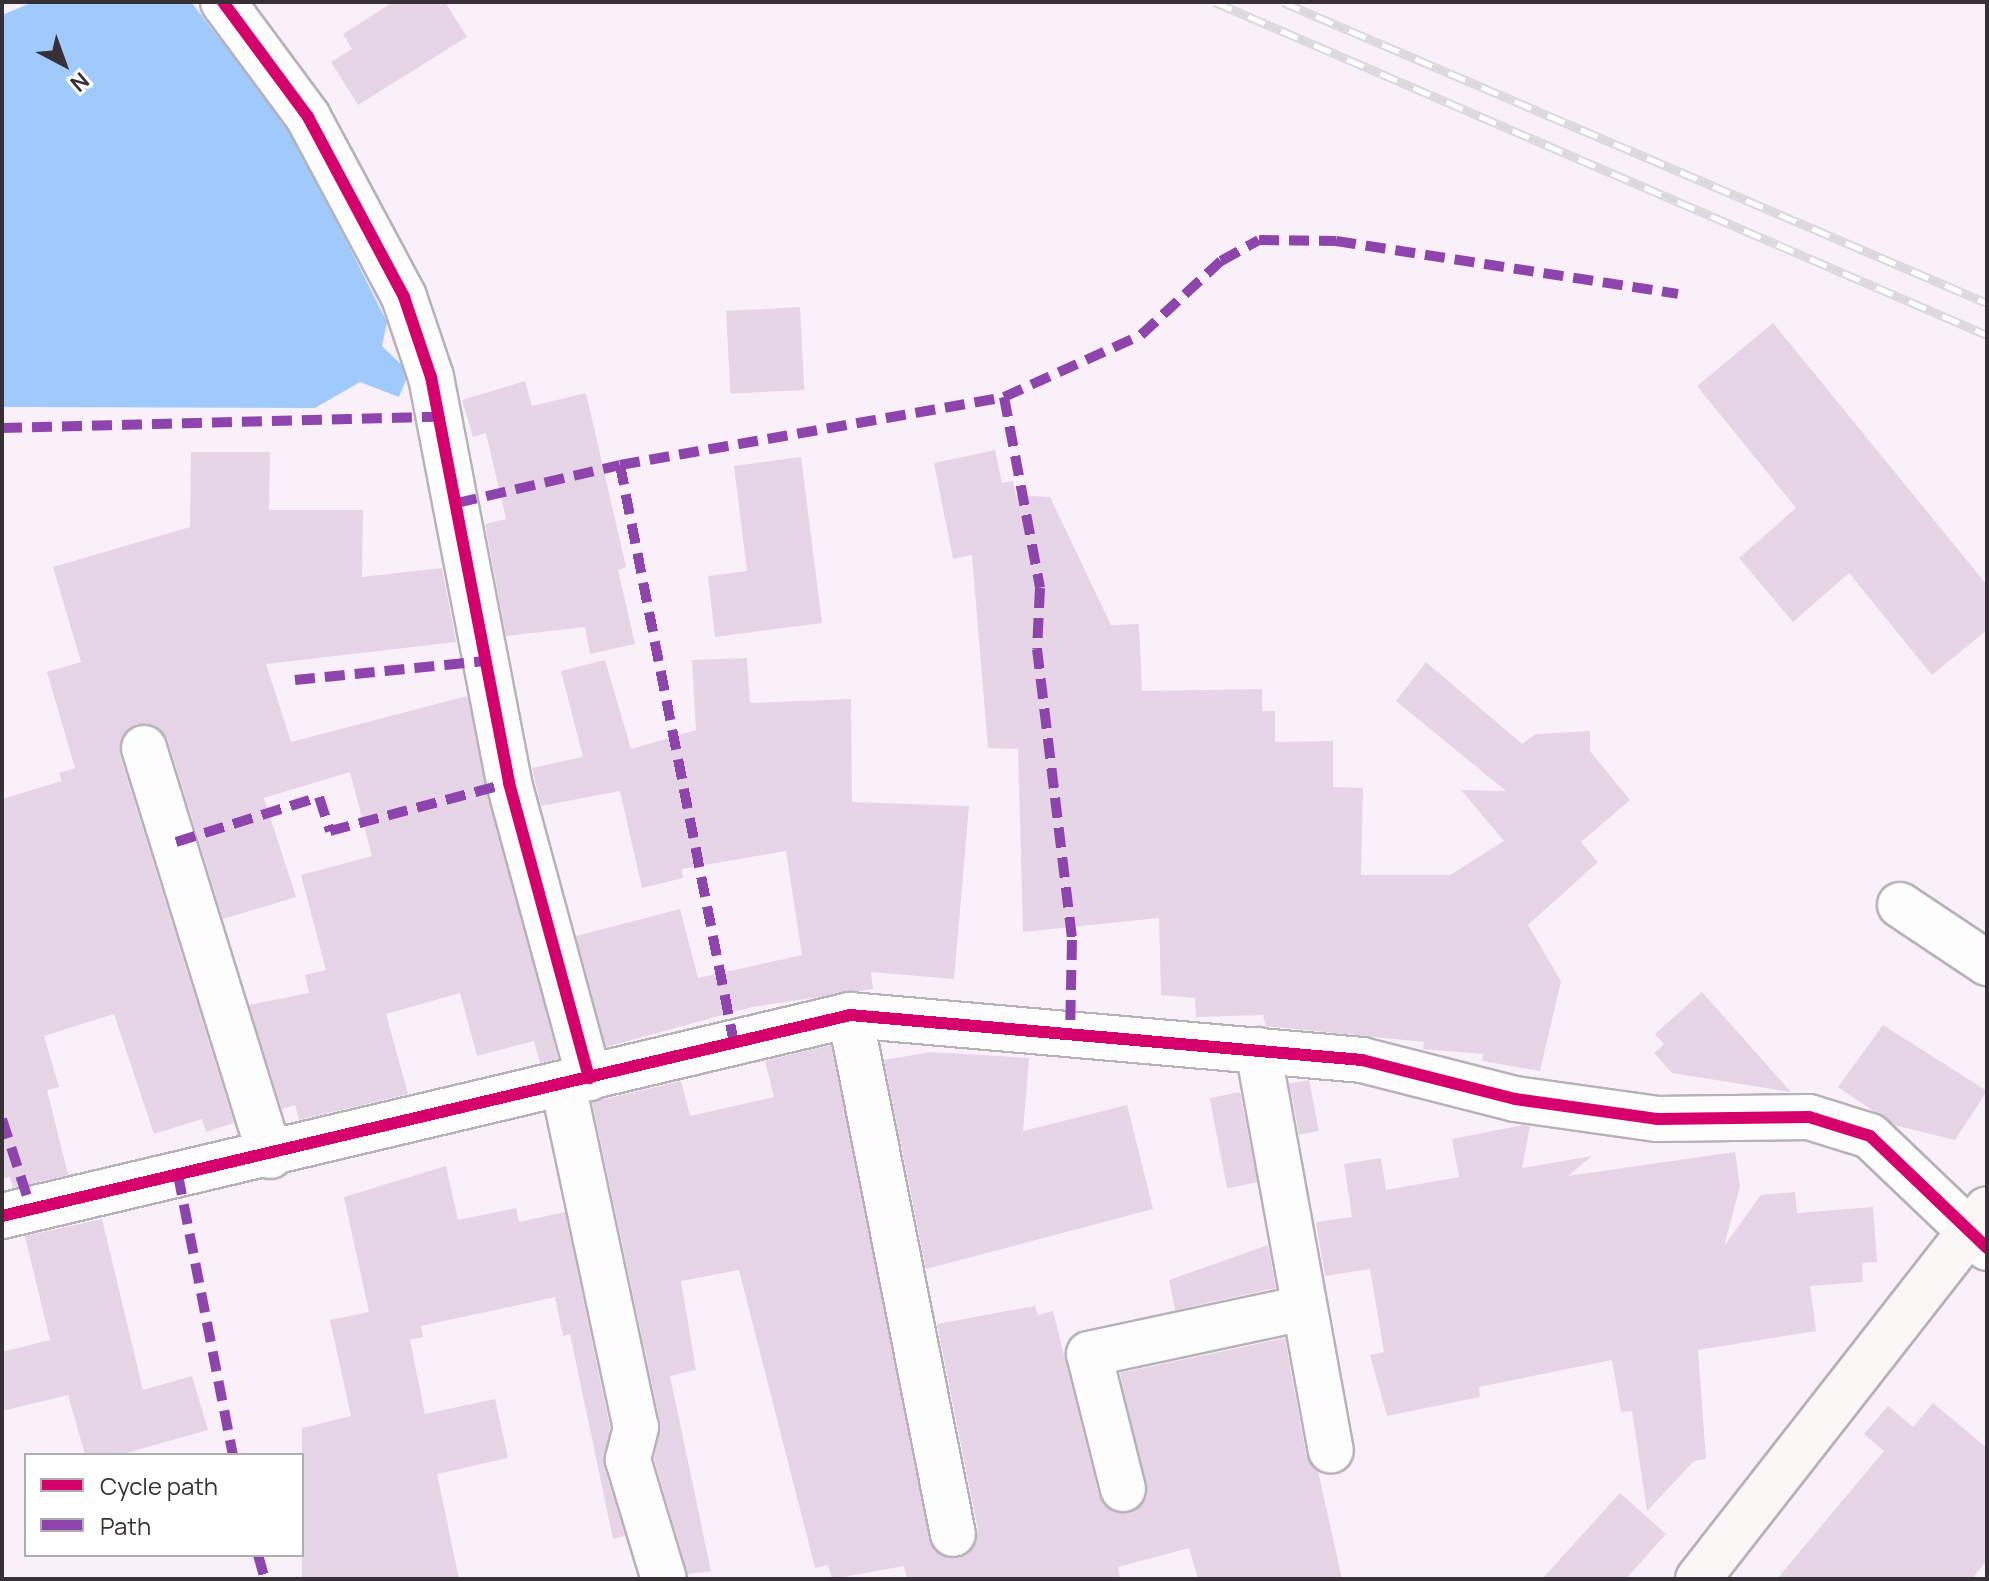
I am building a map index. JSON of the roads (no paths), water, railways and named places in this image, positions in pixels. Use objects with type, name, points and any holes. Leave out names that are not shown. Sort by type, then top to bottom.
[{"type":"street","points":[[223,2],[308,117],[404,297],[431,377],[509,783],[576,1082],[636,1427],[628,1460],[664,1579]]},
{"type":"street","points":[[144,748],[270,1156]]},
{"type":"street","points":[[1900,905],[1987,963]]},
{"type":"street","points":[[850,1015],[953,1534]]},
{"type":"street","points":[[2,1216],[270,1156],[850,1015],[1362,1060],[1515,1099],[1657,1119],[1809,1117],[1870,1136],[1981,1230],[1698,1579]]},
{"type":"street","points":[[1258,1050],[1331,1450]]},
{"type":"street","points":[[1123,1489],[1089,1354],[1304,1308]]},
{"type":"water","points":[[33,2],[191,2],[291,131],[387,322],[382,346],[409,372],[399,397],[360,382],[315,408],[2,407],[2,15]]},
{"type":"railway","points":[[1215,2],[1987,335]]},
{"type":"railway","points":[[1283,2],[1987,303]]}]
